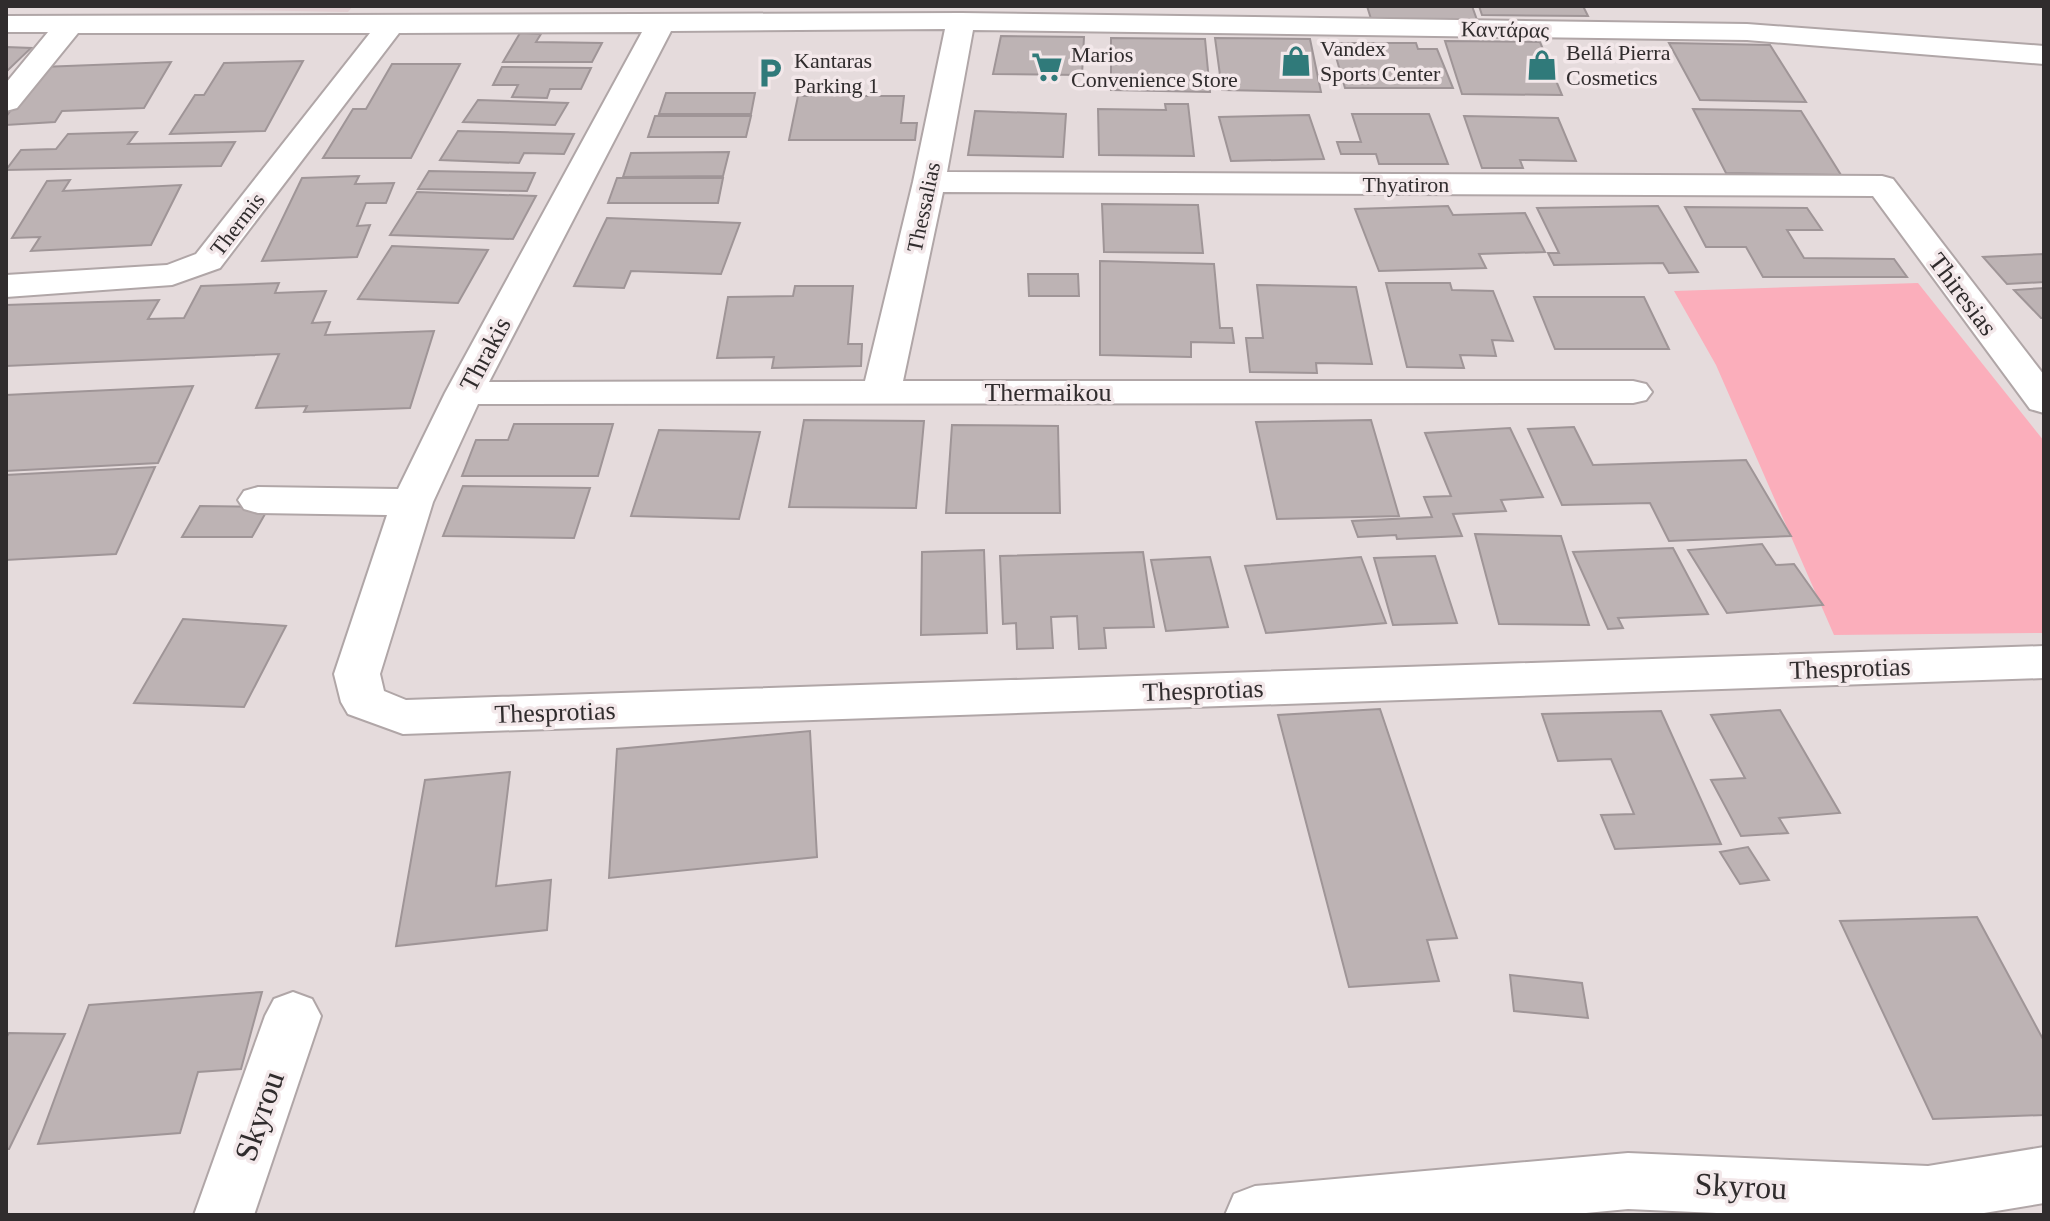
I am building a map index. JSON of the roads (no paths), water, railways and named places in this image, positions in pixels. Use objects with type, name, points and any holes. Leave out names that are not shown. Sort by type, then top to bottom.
[{"type":"street","points":[[1724,6],[1747,32]]},
{"type":"street","name":"Καντάρας","points":[[6,24],[961,21],[1747,32],[2044,55]]},
{"type":"street","name":"Thessalias","points":[[881,393],[929,182],[961,21]]},
{"type":"street","name":"Thrakis","points":[[364,702],[357,674],[412,502],[464,393],[661,23]]},
{"type":"street","points":[[6,102],[70,24]]},
{"type":"street","name":"Thermis","points":[[6,286],[172,275],[208,261],[391,25]]},
{"type":"street","name":"Thyatiron","points":[[929,182],[1882,186]]},
{"type":"street","name":"Thiresias","points":[[1882,186],[2044,401]]},
{"type":"street","name":"Thermaikou","points":[[464,393],[1633,392]]},
{"type":"street","points":[[258,500],[412,502]]},
{"type":"street","name":"Thesprotias","points":[[364,702],[403,717],[2044,662]]},
{"type":"street","name":"Skyrou","points":[[224,1215],[293,1016]]},
{"type":"street","name":"Skyrou","points":[[1255,1215],[1628,1181],[1932,1205],[2044,1175]]},
{"type":"place","name":"Vandex Sports Center","points":[[1296,61]]},
{"type":"place","name":"Bellá Pierra Cosmetics","points":[[1542,65]]},
{"type":"place","name":"Marios Convenience Store","points":[[1047,67]]},
{"type":"place","name":"Kantaras Parking 1","points":[[770,73]]}]
